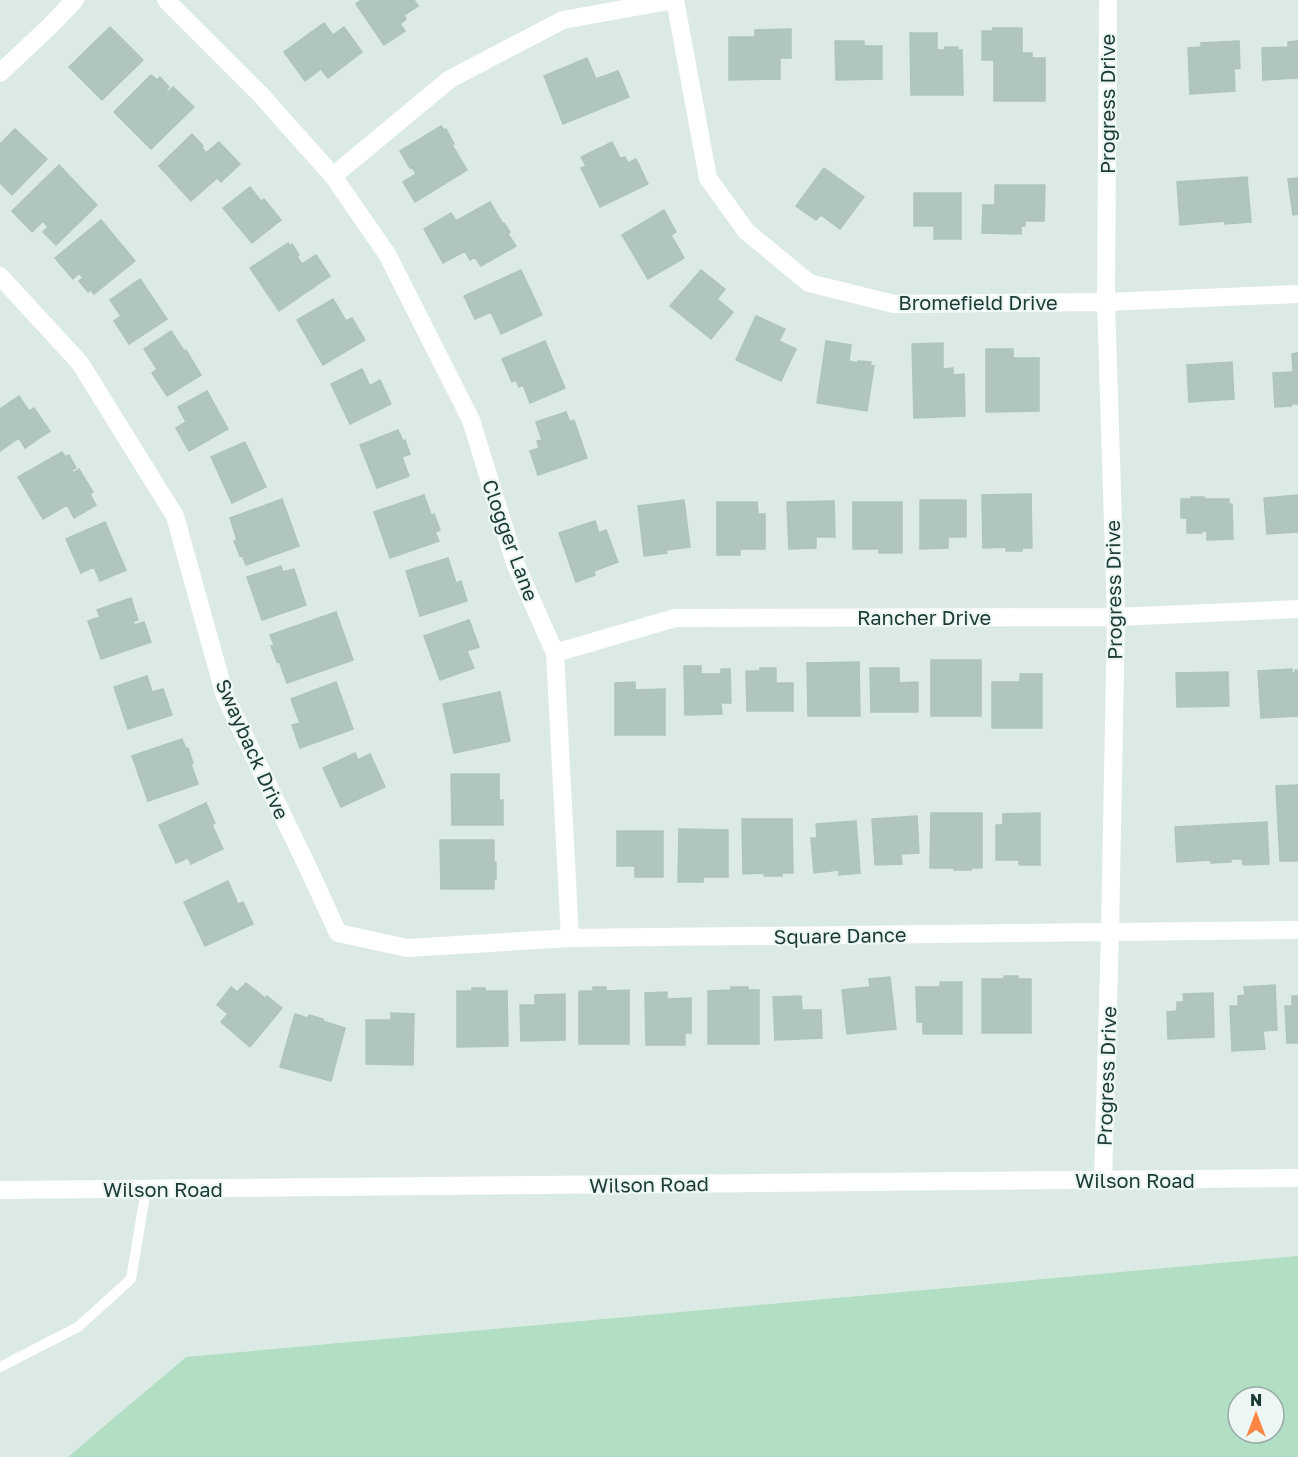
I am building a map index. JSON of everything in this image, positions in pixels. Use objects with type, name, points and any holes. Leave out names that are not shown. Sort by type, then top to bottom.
[{"type":"street","points":[[0,73],[75,0]]},
{"type":"street","name":"Clogger Lane","points":[[166,0],[260,94],[333,176],[387,254],[471,420],[515,563],[555,653],[570,938]]},
{"type":"street","points":[[333,176],[450,80],[563,20],[675,0]]},
{"type":"street","name":"Bromefield Drive","points":[[675,0],[708,178],[746,231],[809,283],[894,304],[1106,302],[1298,294]]},
{"type":"street","name":"Progress Drive","points":[[1103,1180],[1116,616],[1106,302],[1108,0]]},
{"type":"street","name":"Swayback Drive","points":[[0,276],[80,363],[175,516],[225,696],[338,933],[407,948],[570,938]]},
{"type":"street","name":"Rancher Drive","points":[[555,653],[675,618],[1116,616],[1298,609]]},
{"type":"street","name":"Square Dance","points":[[570,938],[1298,930]]},
{"type":"street","name":"Wilson Road","points":[[0,1190],[1298,1179]]},
{"type":"lane","points":[[0,1367],[78,1327],[131,1279],[146,1189]]},
{"type":"green space","points":[[1298,1256],[1298,1457],[68,1457],[186,1357]]},
{"type":"building","points":[[361,0],[414,0],[418,6],[404,15],[406,19],[400,24],[405,31],[384,45],[356,4]]},
{"type":"building","points":[[324,23],[333,35],[344,27],[362,52],[328,78],[321,69],[305,81],[284,52]]},
{"type":"building","points":[[110,27],[143,60],[102,100],[69,67]]},
{"type":"building","points":[[993,28],[1022,28],[1022,53],[1032,53],[1032,58],[1045,58],[1045,101],[994,101],[994,60],[982,60],[982,31],[993,31]]},
{"type":"building","points":[[791,29],[791,58],[780,58],[780,79],[729,80],[729,37],[755,37],[755,30]]},
{"type":"building","points":[[910,33],[937,33],[937,50],[945,50],[945,47],[958,47],[958,50],[962,50],[963,95],[911,95]]},
{"type":"building","points":[[835,41],[864,41],[864,46],[882,46],[882,79],[836,80]]},
{"type":"building","points":[[1239,41],[1240,68],[1234,69],[1235,91],[1190,94],[1188,48],[1201,47],[1201,43]]},
{"type":"building","points":[[1298,41],[1298,78],[1263,80],[1262,48],[1288,47],[1288,42]]},
{"type":"building","points":[[587,58],[596,79],[618,71],[629,97],[563,124],[544,76]]},
{"type":"building","points":[[151,75],[157,80],[160,77],[169,87],[166,90],[168,92],[173,87],[194,107],[151,149],[114,112]]},
{"type":"building","points":[[441,126],[444,130],[446,129],[454,144],[452,145],[467,170],[415,202],[403,182],[416,174],[400,151]]},
{"type":"building","points":[[15,129],[47,159],[12,195],[0,183],[0,144]]},
{"type":"building","points":[[192,134],[206,153],[219,142],[240,164],[221,182],[217,178],[191,201],[159,166]]},
{"type":"building","points":[[612,142],[620,158],[625,157],[628,163],[636,159],[648,184],[600,207],[581,168],[586,166],[581,157]]},
{"type":"building","points":[[59,165],[97,205],[56,245],[43,232],[48,227],[43,221],[32,232],[12,211]]},
{"type":"building","points":[[824,168],[864,197],[840,229],[821,215],[816,220],[796,206]]},
{"type":"building","points":[[1247,177],[1251,222],[1225,224],[1225,221],[1180,225],[1177,182]]},
{"type":"building","points":[[1298,178],[1298,214],[1293,215],[1288,179]]},
{"type":"building","points":[[995,185],[1045,185],[1044,221],[1025,221],[1025,226],[1021,226],[1021,234],[982,233],[983,205],[995,205]]},
{"type":"building","points":[[250,187],[261,201],[264,199],[281,220],[252,243],[223,208]]},
{"type":"building","points":[[914,193],[961,193],[961,239],[934,239],[934,226],[914,226]]},
{"type":"building","points":[[490,202],[510,232],[508,234],[516,246],[481,266],[475,257],[470,260],[465,251],[443,263],[424,229],[451,213],[456,221]]},
{"type":"building","points":[[664,210],[676,232],[671,235],[684,258],[648,279],[622,235]]},
{"type":"building","points":[[101,220],[135,261],[94,294],[90,289],[88,292],[79,281],[83,278],[79,273],[73,279],[55,258]]},
{"type":"building","points":[[288,243],[290,246],[292,244],[302,264],[316,255],[330,276],[279,311],[250,268]]},
{"type":"building","points":[[521,270],[542,315],[501,334],[491,312],[475,319],[464,296]]},
{"type":"building","points":[[701,270],[725,289],[717,299],[733,312],[711,339],[670,306]]},
{"type":"building","points":[[140,279],[167,319],[129,344],[114,321],[121,316],[110,300]]},
{"type":"building","points":[[333,299],[346,321],[352,318],[365,340],[323,365],[297,320]]},
{"type":"building","points":[[756,316],[785,329],[779,341],[796,349],[781,381],[736,360]]},
{"type":"building","points":[[171,331],[201,375],[167,396],[152,373],[157,369],[144,349]]},
{"type":"building","points":[[545,341],[565,388],[530,403],[523,385],[519,387],[516,380],[512,382],[502,359]]},
{"type":"building","points":[[826,341],[851,345],[849,361],[871,362],[870,365],[874,366],[867,411],[817,403]]},
{"type":"building","points":[[943,343],[943,369],[953,368],[953,375],[964,374],[965,416],[914,418],[912,344]]},
{"type":"building","points":[[986,349],[1013,349],[1013,358],[1039,358],[1039,411],[986,412]]},
{"type":"building","points":[[1298,353],[1298,404],[1275,407],[1273,373],[1293,372],[1292,354]]},
{"type":"building","points":[[1232,362],[1234,399],[1189,402],[1187,365]]},
{"type":"building","points":[[362,369],[370,386],[380,380],[391,404],[350,424],[331,384]]},
{"type":"building","points":[[207,391],[228,429],[189,451],[176,428],[186,422],[178,407]]},
{"type":"building","points":[[19,396],[29,411],[34,408],[50,431],[25,448],[19,438],[0,451],[0,409]]},
{"type":"building","points":[[566,412],[570,422],[574,420],[587,458],[538,475],[530,451],[539,448],[537,441],[542,440],[536,422]]},
{"type":"building","points":[[398,430],[410,454],[402,457],[409,476],[377,488],[360,445]]},
{"type":"building","points":[[245,442],[266,487],[232,503],[211,457]]},
{"type":"building","points":[[62,452],[65,457],[69,455],[76,468],[72,470],[73,473],[79,469],[93,492],[90,494],[96,505],[74,518],[67,505],[43,519],[18,477]]},
{"type":"building","points":[[1031,494],[1032,548],[1022,548],[1022,551],[1006,551],[1006,547],[983,548],[982,495]]},
{"type":"building","points":[[424,495],[431,515],[434,514],[440,530],[435,532],[439,541],[390,558],[374,512]]},
{"type":"building","points":[[1298,495],[1298,532],[1267,534],[1264,498]]},
{"type":"building","points":[[1191,497],[1229,499],[1229,504],[1232,504],[1233,539],[1207,540],[1207,531],[1187,533],[1187,518],[1181,518],[1181,499],[1191,499]]},
{"type":"building","points":[[282,499],[299,546],[246,565],[234,541],[237,540],[230,518]]},
{"type":"building","points":[[684,500],[690,547],[644,556],[638,506]]},
{"type":"building","points":[[920,500],[966,500],[966,537],[948,537],[948,548],[920,549]]},
{"type":"building","points":[[834,501],[835,537],[816,537],[816,548],[789,549],[787,502]]},
{"type":"building","points":[[717,502],[757,502],[758,514],[765,514],[765,549],[740,549],[740,555],[717,555]]},
{"type":"building","points":[[853,502],[902,502],[902,553],[879,553],[879,549],[853,549]]},
{"type":"building","points":[[595,521],[599,533],[606,530],[618,562],[594,571],[595,575],[576,582],[559,533]]},
{"type":"building","points":[[105,522],[126,570],[100,581],[94,567],[81,573],[66,539]]},
{"type":"building","points":[[448,558],[456,583],[461,581],[467,601],[420,616],[406,571]]},
{"type":"building","points":[[281,566],[283,572],[294,569],[306,605],[262,620],[247,577]]},
{"type":"building","points":[[131,598],[138,620],[133,621],[135,625],[144,622],[151,642],[101,659],[88,621],[100,617],[97,610]]},
{"type":"building","points":[[336,612],[353,660],[287,683],[271,646],[274,645],[270,635]]},
{"type":"building","points":[[469,620],[479,647],[467,651],[474,668],[440,680],[424,636]]},
{"type":"building","points":[[931,660],[981,660],[981,716],[931,716]]},
{"type":"building","points":[[859,662],[860,716],[808,716],[807,663]]},
{"type":"building","points":[[684,666],[701,666],[701,674],[721,674],[721,669],[730,669],[731,703],[721,703],[722,714],[685,715]]},
{"type":"building","points":[[760,668],[776,668],[776,683],[793,683],[793,711],[747,711],[746,671],[760,671]]},
{"type":"building","points":[[870,668],[899,668],[899,683],[918,682],[918,712],[871,712]]},
{"type":"building","points":[[1292,669],[1292,673],[1298,670],[1298,716],[1261,718],[1258,671]]},
{"type":"building","points":[[1228,672],[1229,706],[1177,707],[1176,673]]},
{"type":"building","points":[[1020,674],[1042,674],[1042,728],[992,728],[992,682],[1020,682]]},
{"type":"building","points":[[147,676],[152,692],[163,689],[172,715],[128,729],[114,687]]},
{"type":"building","points":[[336,682],[353,729],[300,748],[292,725],[300,723],[291,699]]},
{"type":"building","points":[[635,682],[635,690],[665,689],[665,735],[615,735],[615,683]]},
{"type":"building","points":[[500,692],[510,741],[454,753],[443,704]]},
{"type":"building","points":[[182,739],[186,749],[188,748],[198,784],[148,801],[132,756]]},
{"type":"building","points":[[355,753],[358,760],[370,754],[385,787],[341,807],[323,768]]},
{"type":"building","points":[[451,774],[499,774],[499,800],[503,800],[503,825],[452,825]]},
{"type":"building","points":[[1298,785],[1298,861],[1280,861],[1276,786]]},
{"type":"building","points":[[206,803],[215,823],[212,825],[223,849],[191,864],[188,858],[176,863],[159,825]]},
{"type":"building","points":[[931,813],[982,813],[982,868],[954,870],[954,868],[930,868]]},
{"type":"building","points":[[1040,813],[1040,865],[1019,865],[1019,860],[996,860],[996,825],[1003,825],[1003,814]]},
{"type":"building","points":[[917,816],[919,853],[901,854],[902,864],[875,865],[872,819]]},
{"type":"building","points":[[742,819],[792,819],[793,873],[782,873],[782,876],[764,876],[764,873],[743,874]]},
{"type":"building","points":[[856,821],[860,873],[839,875],[839,870],[814,873],[811,838],[817,838],[816,824]]},
{"type":"building","points":[[1267,822],[1269,864],[1243,865],[1242,859],[1211,863],[1211,860],[1177,862],[1175,827]]},
{"type":"building","points":[[679,829],[728,830],[728,877],[703,877],[703,882],[678,882]]},
{"type":"building","points":[[617,831],[663,831],[663,877],[635,877],[635,866],[617,866]]},
{"type":"building","points":[[440,840],[494,840],[496,879],[494,889],[441,889]]},
{"type":"building","points":[[228,881],[238,904],[243,902],[253,924],[205,946],[184,902]]},
{"type":"building","points":[[1004,976],[1031,979],[1031,1033],[982,1033],[982,979],[1004,979]]},
{"type":"building","points":[[890,977],[896,1029],[847,1034],[842,990],[870,987],[869,979]]},
{"type":"building","points":[[940,982],[962,982],[962,1034],[923,1034],[923,1022],[917,1022],[916,987],[940,987]]},
{"type":"building","points":[[246,983],[282,1008],[250,1047],[221,1022],[228,1014],[217,1005],[231,987],[237,992]]},
{"type":"building","points":[[1275,985],[1277,1030],[1263,1031],[1265,1049],[1232,1051],[1230,1006],[1238,1006],[1238,996],[1245,995],[1244,987]]},
{"type":"building","points":[[593,987],[606,987],[606,991],[629,990],[629,1044],[579,1044],[579,991],[593,991]]},
{"type":"building","points":[[731,987],[748,987],[748,990],[759,990],[759,1044],[708,1044],[708,991],[731,990]]},
{"type":"building","points":[[472,988],[485,988],[485,991],[507,991],[508,1046],[457,1047],[457,991],[472,991]]},
{"type":"building","points":[[667,992],[667,999],[691,998],[691,1033],[685,1033],[685,1045],[646,1045],[645,993]]},
{"type":"building","points":[[1213,993],[1214,1037],[1168,1039],[1167,1012],[1177,1011],[1177,1002],[1184,1002],[1183,994]]},
{"type":"building","points":[[565,994],[565,1040],[521,1041],[520,1005],[535,1005],[535,995]]},
{"type":"building","points":[[801,996],[802,1010],[821,1010],[822,1038],[775,1040],[773,997]]},
{"type":"building","points":[[1292,996],[1298,996],[1298,1043],[1287,1043],[1285,1006],[1292,1006]]},
{"type":"building","points":[[391,1013],[414,1014],[413,1065],[366,1064],[366,1020],[391,1020]]},
{"type":"building","points":[[295,1014],[308,1018],[309,1015],[345,1028],[331,1081],[280,1067]]}]
